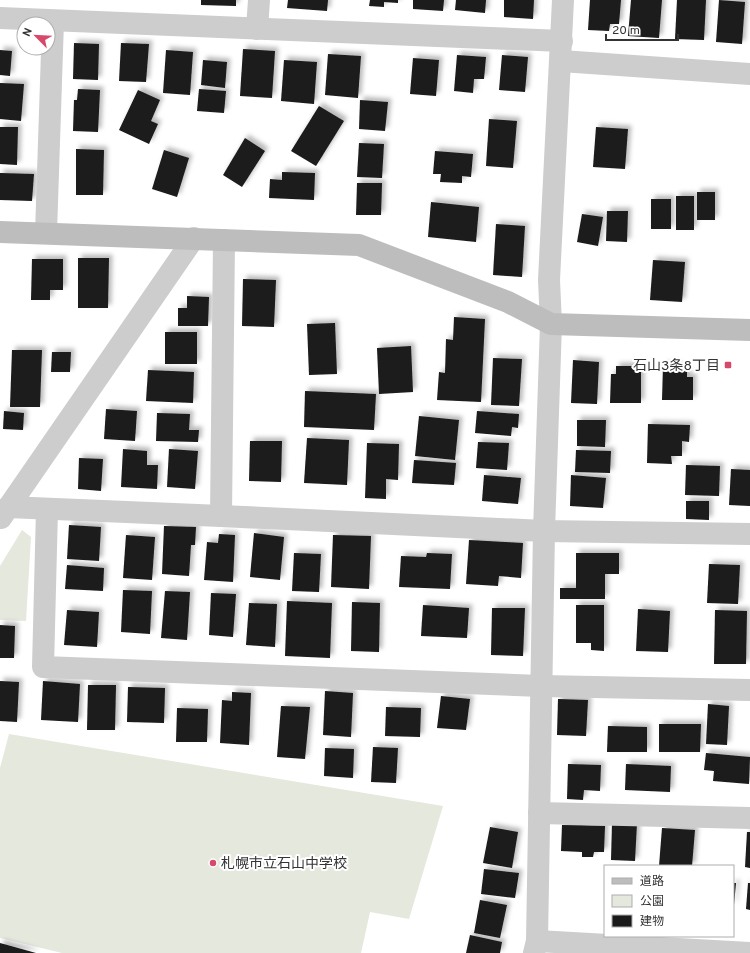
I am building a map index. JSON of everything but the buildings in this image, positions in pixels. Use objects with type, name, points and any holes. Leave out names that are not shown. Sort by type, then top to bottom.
[{"type":"street","points":[[257,29],[259,0]]},
{"type":"street","points":[[564,0],[549,280],[551,324],[544,531],[536,947],[749,953]]},
{"type":"street","points":[[0,18],[16,19]]},
{"type":"street","points":[[56,21],[257,29],[561,51],[750,74]]},
{"type":"street","points":[[46,233],[52,56]]},
{"type":"street","points":[[0,232],[359,245],[508,302],[551,324],[750,330]]},
{"type":"street","points":[[4,513],[194,238]]},
{"type":"street","points":[[221,516],[224,240]]},
{"type":"street","points":[[4,513],[48,509],[544,531],[750,534]]},
{"type":"street","points":[[48,509],[43,667],[541,686],[750,690]]},
{"type":"street","points":[[539,813],[750,818]]},
{"type":"green space","points":[[22,530],[31,537],[26,621],[0,620],[0,566]]},
{"type":"green space","name":"札幌市立石山中学校","points":[[9,734],[443,806],[409,919],[370,912],[361,953],[62,953],[0,938],[0,768]]},
{"type":"place","name":"石山3条8丁目","points":[[728,365]]},
{"type":"place","name":"札幌市立石山中学校","points":[[213,863]]}]
